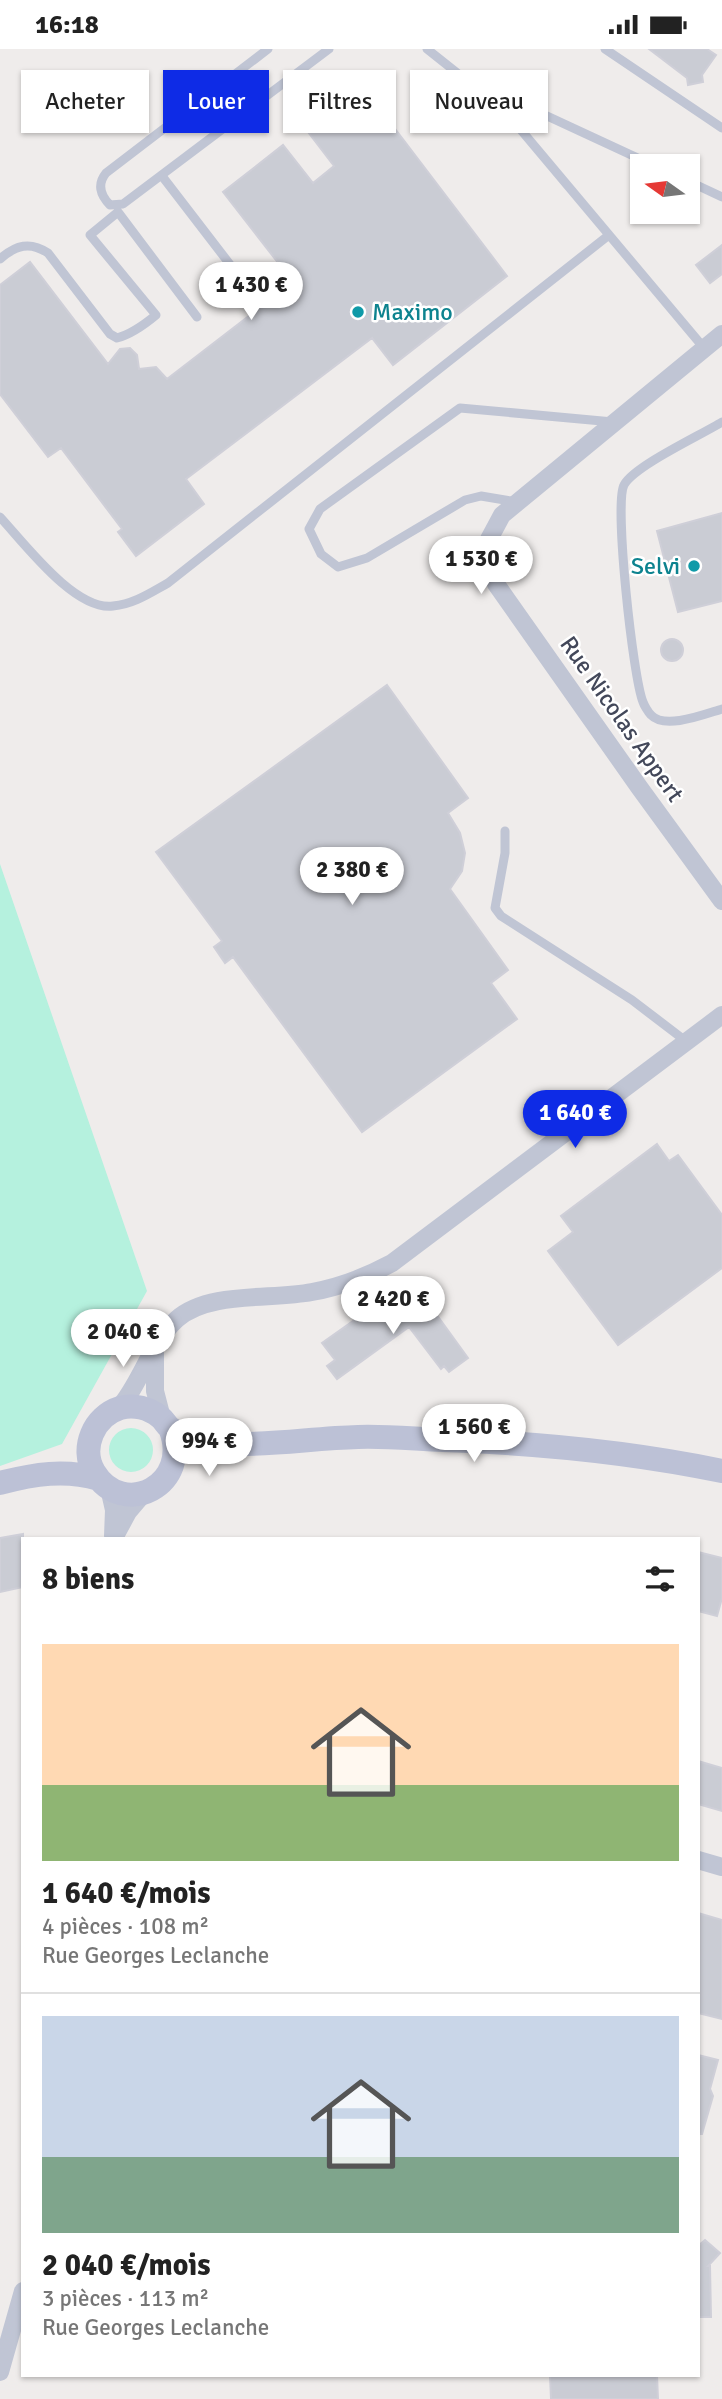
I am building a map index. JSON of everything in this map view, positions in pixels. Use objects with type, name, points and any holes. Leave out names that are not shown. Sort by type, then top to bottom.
[{"type":"main road","points":[[0,1483],[47,1472],[70,1461],[88,1445],[98,1423],[107,1414],[118,1409],[141,1407],[198,1439],[230,1444],[361,1437],[511,1442],[617,1453],[722,1471]]},
{"type":"main road","points":[[47,1472],[73,1473],[120,1493],[145,1492],[162,1482],[174,1463],[174,1439],[166,1423]]},
{"type":"main road","points":[[168,1475],[191,1461],[230,1444]]},
{"type":"main road","points":[[88,1445],[92,1469],[104,1484]]},
{"type":"street","name":"Rue Nicolas Appert","points":[[722,334],[502,515],[487,543],[496,584],[722,901]]},
{"type":"street","points":[[118,1409],[135,1387],[159,1341],[175,1321],[196,1307],[236,1299],[312,1292],[358,1280],[392,1263],[722,1015]]},
{"type":"street","points":[[155,1350],[155,1391],[166,1423]]},
{"type":"street","points":[[104,1484],[114,1510],[113,1537]]},
{"type":"street","points":[[114,1537],[128,1512],[145,1492]]},
{"type":"street","points":[[700,1861],[722,1867]]},
{"type":"street","points":[[0,2372],[21,2298]]},
{"type":"lane","points":[[197,317],[117,209],[104,198],[100,188],[101,179],[268,49]]},
{"type":"lane","points":[[0,259],[21,246],[37,245],[48,253],[110,334],[117,338],[139,328],[156,315],[90,235],[123,204],[330,49]]},
{"type":"lane","points":[[427,49],[453,70]]},
{"type":"lane","points":[[605,49],[722,128]]},
{"type":"lane","points":[[548,117],[630,154]]},
{"type":"lane","points":[[523,133],[704,348]]},
{"type":"lane","points":[[162,176],[245,284]]},
{"type":"lane","points":[[700,187],[722,197]]},
{"type":"lane","points":[[0,517],[68,590],[86,601],[110,607],[136,601],[169,583],[609,235]]},
{"type":"lane","points":[[518,502],[481,496],[466,500],[367,558],[338,567],[321,554],[309,529],[320,509],[460,408],[615,422]]},
{"type":"lane","points":[[722,422],[643,467],[627,480],[622,488],[620,510],[631,643],[642,700],[652,716],[662,721],[687,720],[722,709]]},
{"type":"lane","points":[[505,831],[505,853],[495,908],[500,916],[632,1000],[687,1042]]},
{"type":"green space","points":[[0,864],[147,1291],[62,1444],[0,1466]]},
{"type":"green space","points":[[131,1428],[140,1429],[147,1434],[152,1441],[152,1459],[147,1466],[140,1471],[131,1472],[122,1471],[115,1466],[110,1459],[109,1450],[110,1441],[115,1434],[122,1429]]},
{"type":"building","points":[[649,49],[707,49],[716,55],[702,75],[703,82],[688,85],[687,78]]},
{"type":"building","name":"Maximo","points":[[396,130],[507,276],[393,365],[372,338],[186,479],[204,504],[136,556],[118,532],[122,529],[61,448],[48,457],[0,394],[0,285],[30,262],[108,364],[120,349],[130,348],[137,355],[139,369],[156,367],[167,379],[293,282],[223,192],[283,145],[313,183],[334,166],[309,133],[396,133]]},
{"type":"building","points":[[722,245],[722,274],[710,283],[696,265]]},
{"type":"building","name":"Selvi","points":[[722,513],[722,601],[678,612],[657,531]]},
{"type":"building","points":[[672,639],[680,642],[683,650],[680,658],[672,661],[664,658],[661,650],[664,642]]},
{"type":"building","points":[[387,685],[468,798],[448,813],[460,833],[465,853],[462,871],[450,889],[508,970],[491,983],[517,1019],[362,1132],[233,957],[225,963],[214,947],[222,941],[156,852]]},
{"type":"building","points":[[657,1144],[669,1161],[678,1155],[722,1215],[722,1268],[618,1345],[548,1251],[573,1232],[561,1216]]},
{"type":"building","points":[[421,1300],[431,1307],[468,1358],[449,1372],[444,1366],[441,1369],[409,1327],[337,1379],[327,1366],[335,1360],[322,1343],[380,1302],[386,1310],[399,1301]]},
{"type":"building","points":[[23,1534],[21,1587],[0,1592],[0,1538]]},
{"type":"building","points":[[700,1552],[722,1558],[722,1598],[717,1616],[700,1612]]},
{"type":"building","points":[[700,1762],[722,1768],[722,1811],[700,1805]]},
{"type":"building","points":[[700,1914],[722,1920],[722,2019],[700,2014]]},
{"type":"building","points":[[700,2056],[718,2060],[710,2089],[713,2096],[702,2134]]},
{"type":"building","points":[[705,2240],[720,2253],[708,2266],[711,2317],[700,2317],[700,2244]]},
{"type":"building","points":[[550,2377],[657,2377],[658,2399],[551,2399]]},
{"type":"place","name":"Maximo","points":[[358,312]]},
{"type":"place","name":"Selvi","points":[[694,566]]}]
